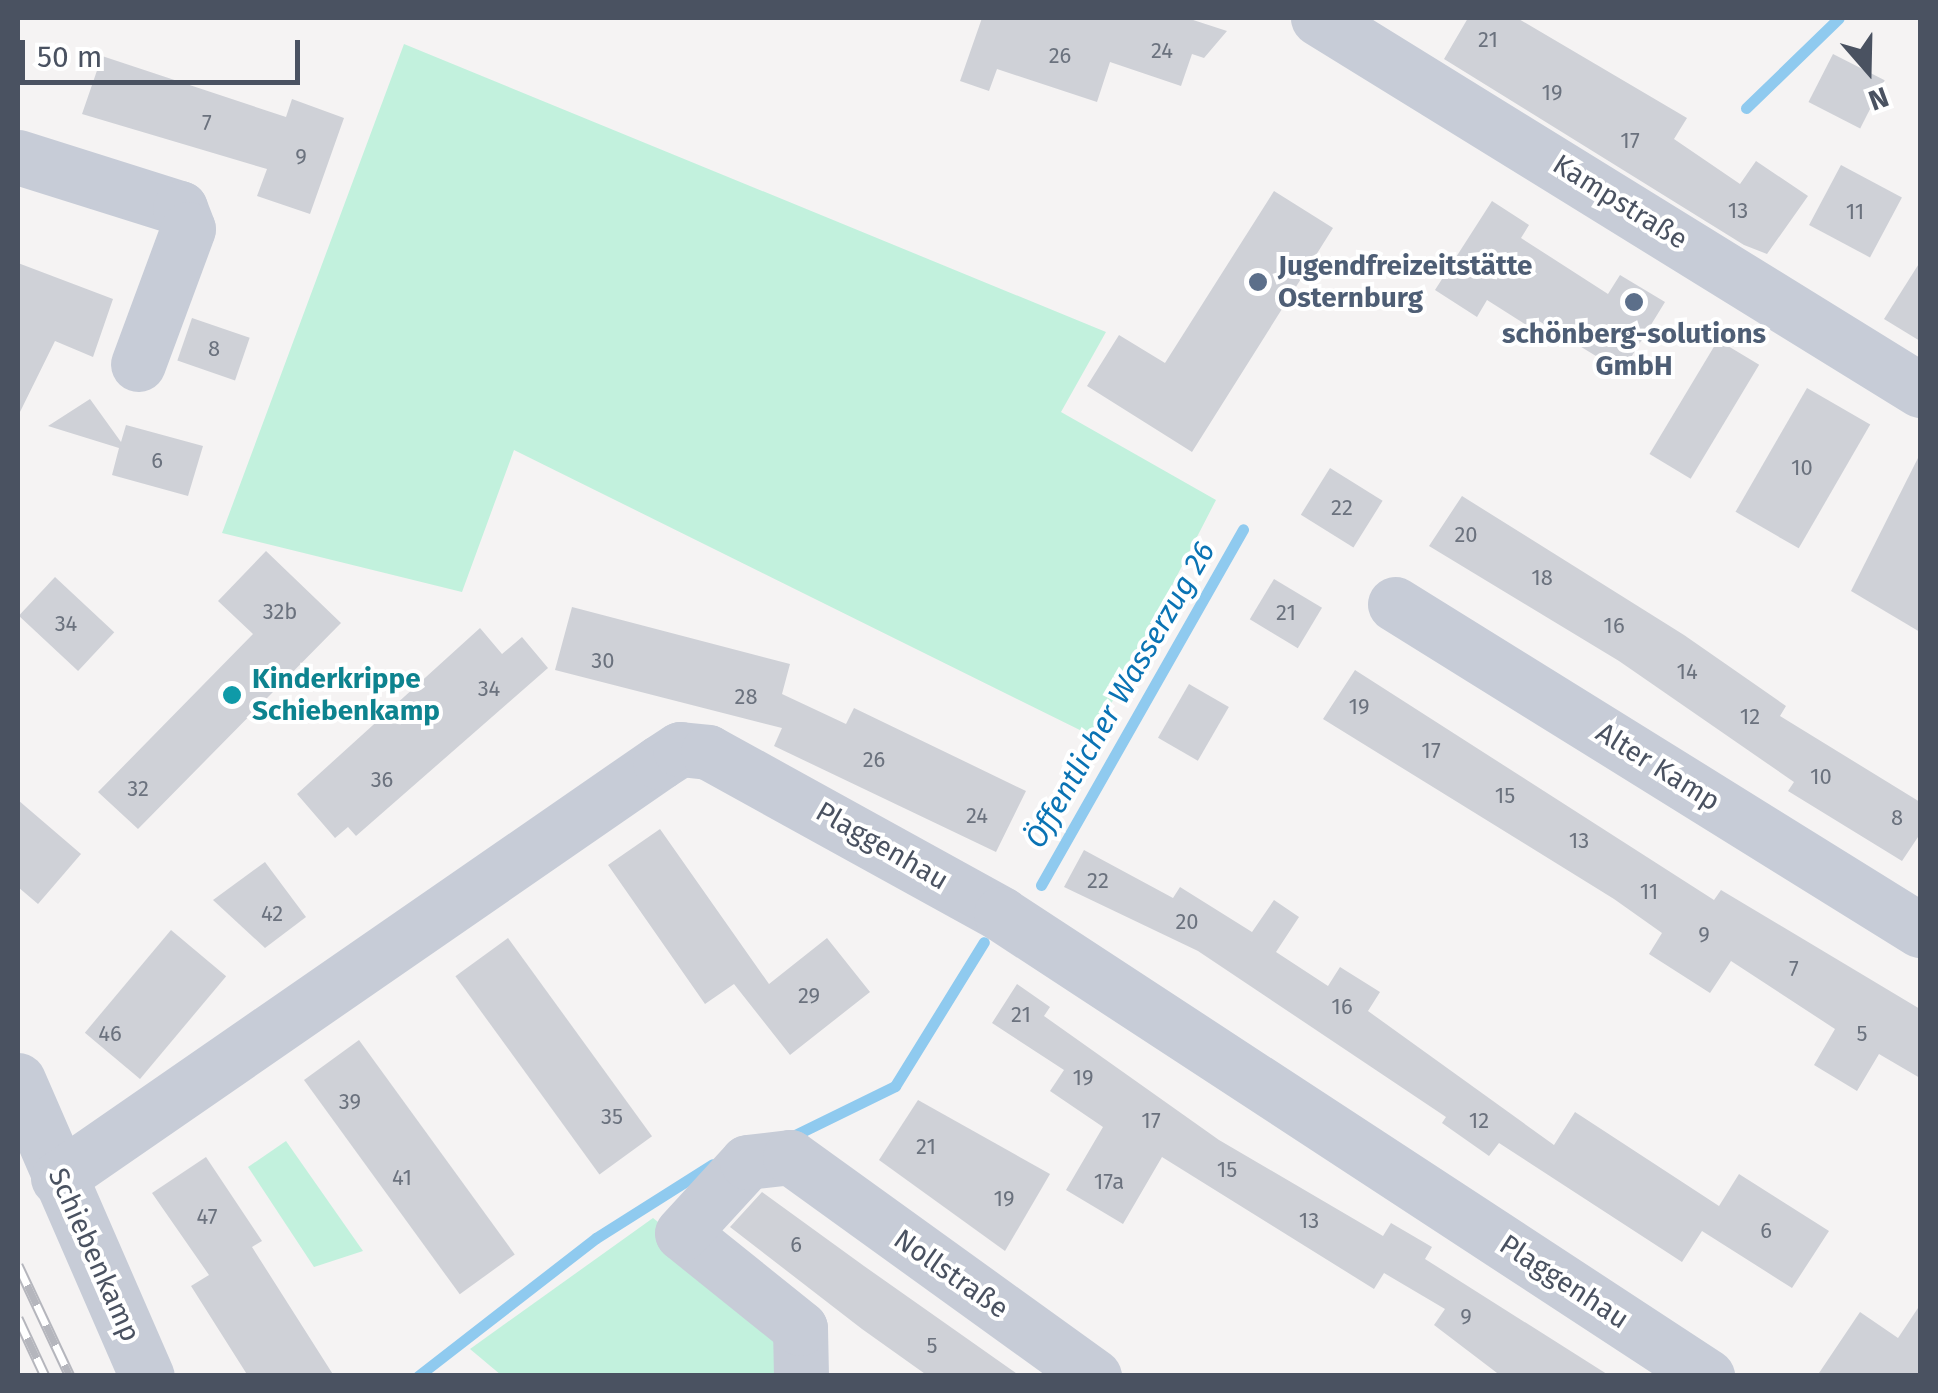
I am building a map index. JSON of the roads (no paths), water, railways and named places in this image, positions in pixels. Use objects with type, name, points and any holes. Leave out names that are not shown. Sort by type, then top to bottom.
[{"type":"street","name":"Kampstraße","points":[[1318,18],[1920,390]]},
{"type":"street","points":[[18,156],[180,208],[188,229],[138,364]]},
{"type":"street","name":"Alter Kamp","points":[[1394,604],[1920,930]]},
{"type":"street","name":"Plaggenhau","points":[[58,1178],[660,762],[680,749],[708,752],[1001,914],[1707,1376]]},
{"type":"street","name":"Schiebenkamp","points":[[18,1080],[147,1376]]},
{"type":"street","name":"Nollstraße","points":[[802,1376],[800,1328],[682,1233],[747,1162],[790,1158],[1094,1376]]},
{"type":"waterway","points":[[1746,108],[1839,18]]},
{"type":"waterway","name":"Öffentlicher Wasserzug 26","points":[[1041,885],[1243,529]]},
{"type":"waterway","name":"Öffentlicher Wasserzug 26","points":[[791,1137],[895,1086],[984,942]]},
{"type":"waterway","name":"Öffentlicher Wasserzug 26","points":[[418,1376],[596,1238],[713,1164]]},
{"type":"railway","points":[[18,1265],[70,1376]]},
{"type":"railway","points":[[18,1318],[45,1376]]},
{"type":"place","name":"Jugendfreizeitstätte Osternburg","points":[[1258,282]]},
{"type":"place","name":"schönberg-solutions GmbH","points":[[1634,302]]},
{"type":"place","name":"Kinderkrippe Schiebenkamp","points":[[232,695]]}]
